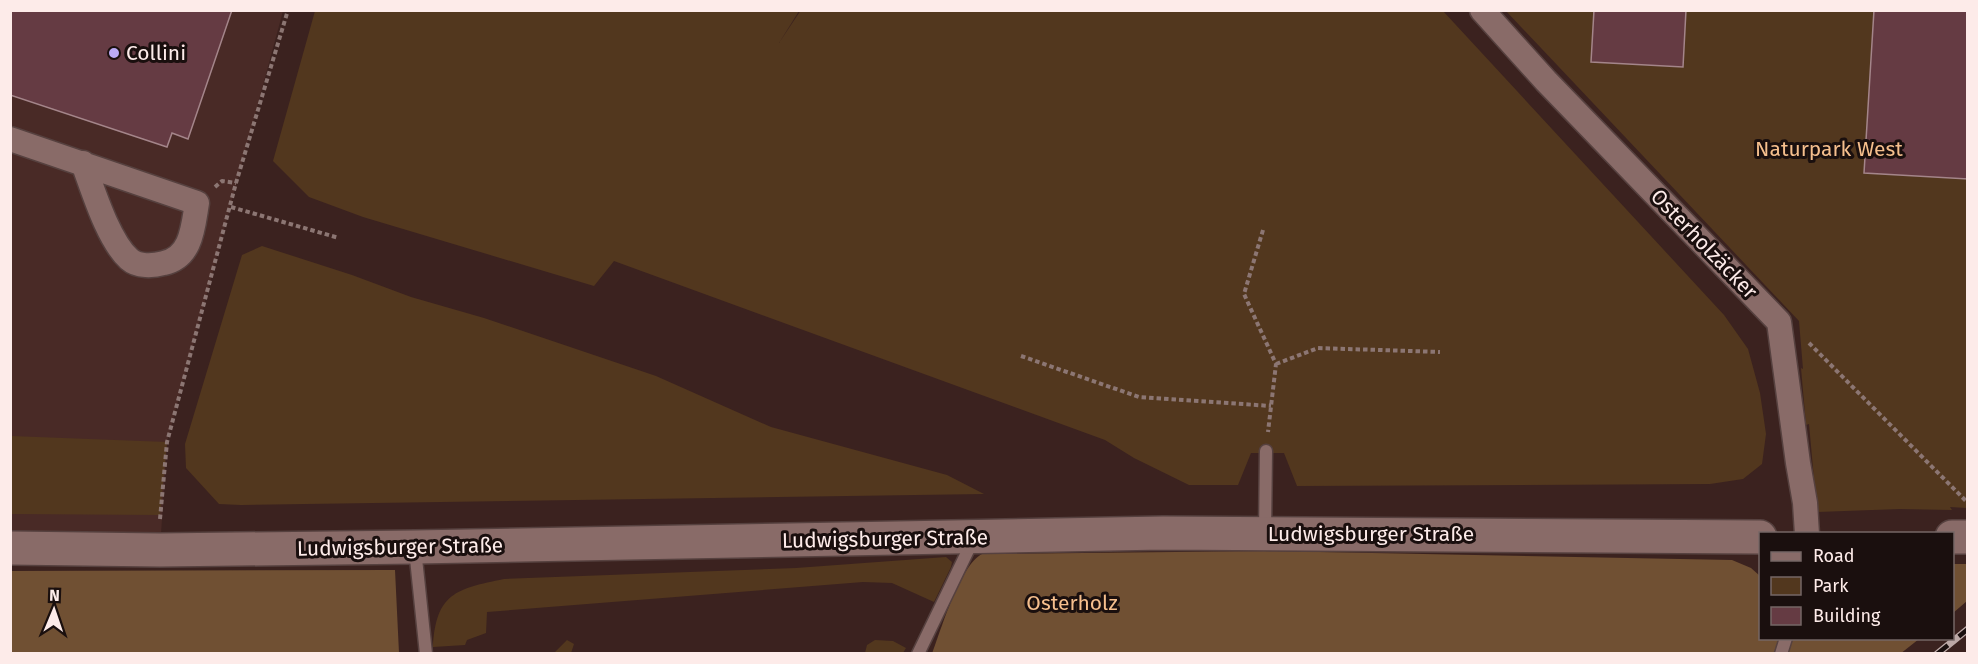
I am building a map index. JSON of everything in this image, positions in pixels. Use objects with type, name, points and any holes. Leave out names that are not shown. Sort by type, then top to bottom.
[{"type":"street","name":"Osterholzäcker","points":[[1482,10],[1546,81],[1779,322]]},
{"type":"street","points":[[10,139],[197,203],[191,239],[183,253],[171,262],[151,266],[130,260],[115,240],[99,207],[83,164]]},
{"type":"street","points":[[1779,322],[1805,503],[1807,532]]},
{"type":"street","name":"Ludwigsburger Straße","points":[[10,548],[160,550],[415,548],[1163,533],[1759,537]]},
{"type":"lane","points":[[1265,534],[1266,451]]},
{"type":"lane","points":[[918,654],[974,537]]},
{"type":"lane","points":[[415,548],[426,654]]},
{"type":"path","points":[[160,550],[160,515],[167,442],[288,10]]},
{"type":"path","points":[[231,207],[339,238]]},
{"type":"path","points":[[1263,230],[1244,294],[1276,364],[1266,451]]},
{"type":"path","points":[[1779,322],[1801,334],[1968,503]]},
{"type":"path","points":[[1276,364],[1318,348],[1440,352]]},
{"type":"path","points":[[1021,356],[1139,397],[1271,406]]},
{"type":"shaded area","points":[[11,11],[283,11],[167,442],[160,550],[11,548]]},
{"type":"green space","points":[[801,10],[1443,11],[1724,315],[1748,349],[1760,393],[1766,434],[1762,464],[1743,479],[1710,484],[1297,486],[1284,453],[1251,453],[1238,485],[1189,485],[1134,458],[1105,440],[614,261],[594,286],[363,217],[309,197],[273,161],[315,11],[799,11],[779,43]]},
{"type":"green space","name":"Naturpark West","points":[[1506,11],[1967,11],[1967,508],[1817,512],[1809,424],[1806,425],[1799,321]]},
{"type":"green space","points":[[262,246],[656,376],[771,427],[947,475],[984,494],[219,504],[186,468],[185,444],[242,255]]},
{"type":"green space","points":[[11,436],[167,442],[160,515],[11,514]]},
{"type":"green space","name":"Osterholz","points":[[1265,551],[1732,560],[1751,568],[1759,575],[1759,640],[1918,640],[1900,654],[932,654],[959,584],[974,560],[982,554]]},
{"type":"green space","points":[[946,557],[952,562],[951,567],[934,602],[892,583],[863,582],[487,612],[486,633],[467,640],[465,645],[433,647],[439,615],[444,604],[452,596],[473,586],[504,579],[796,568]]},
{"type":"green space","points":[[1954,564],[1968,564],[1967,601],[1954,612]]},
{"type":"green space","points":[[395,570],[399,653],[11,653],[11,571]]},
{"type":"green space","points":[[567,640],[574,644],[571,653],[554,653]]},
{"type":"green space","points":[[875,640],[893,641],[906,648],[903,653],[865,653],[867,645]]},
{"type":"building","name":"Collini","points":[[10,10],[232,10],[188,139],[172,133],[167,147],[10,95]]},
{"type":"building","points":[[1594,10],[1686,10],[1683,67],[1591,62]]},
{"type":"building","points":[[1874,10],[1968,10],[1968,179],[1864,173]]},
{"type":"railway","points":[[1937,654],[1968,629]]},
{"type":"place","name":"Collini","points":[[114,53]]}]
